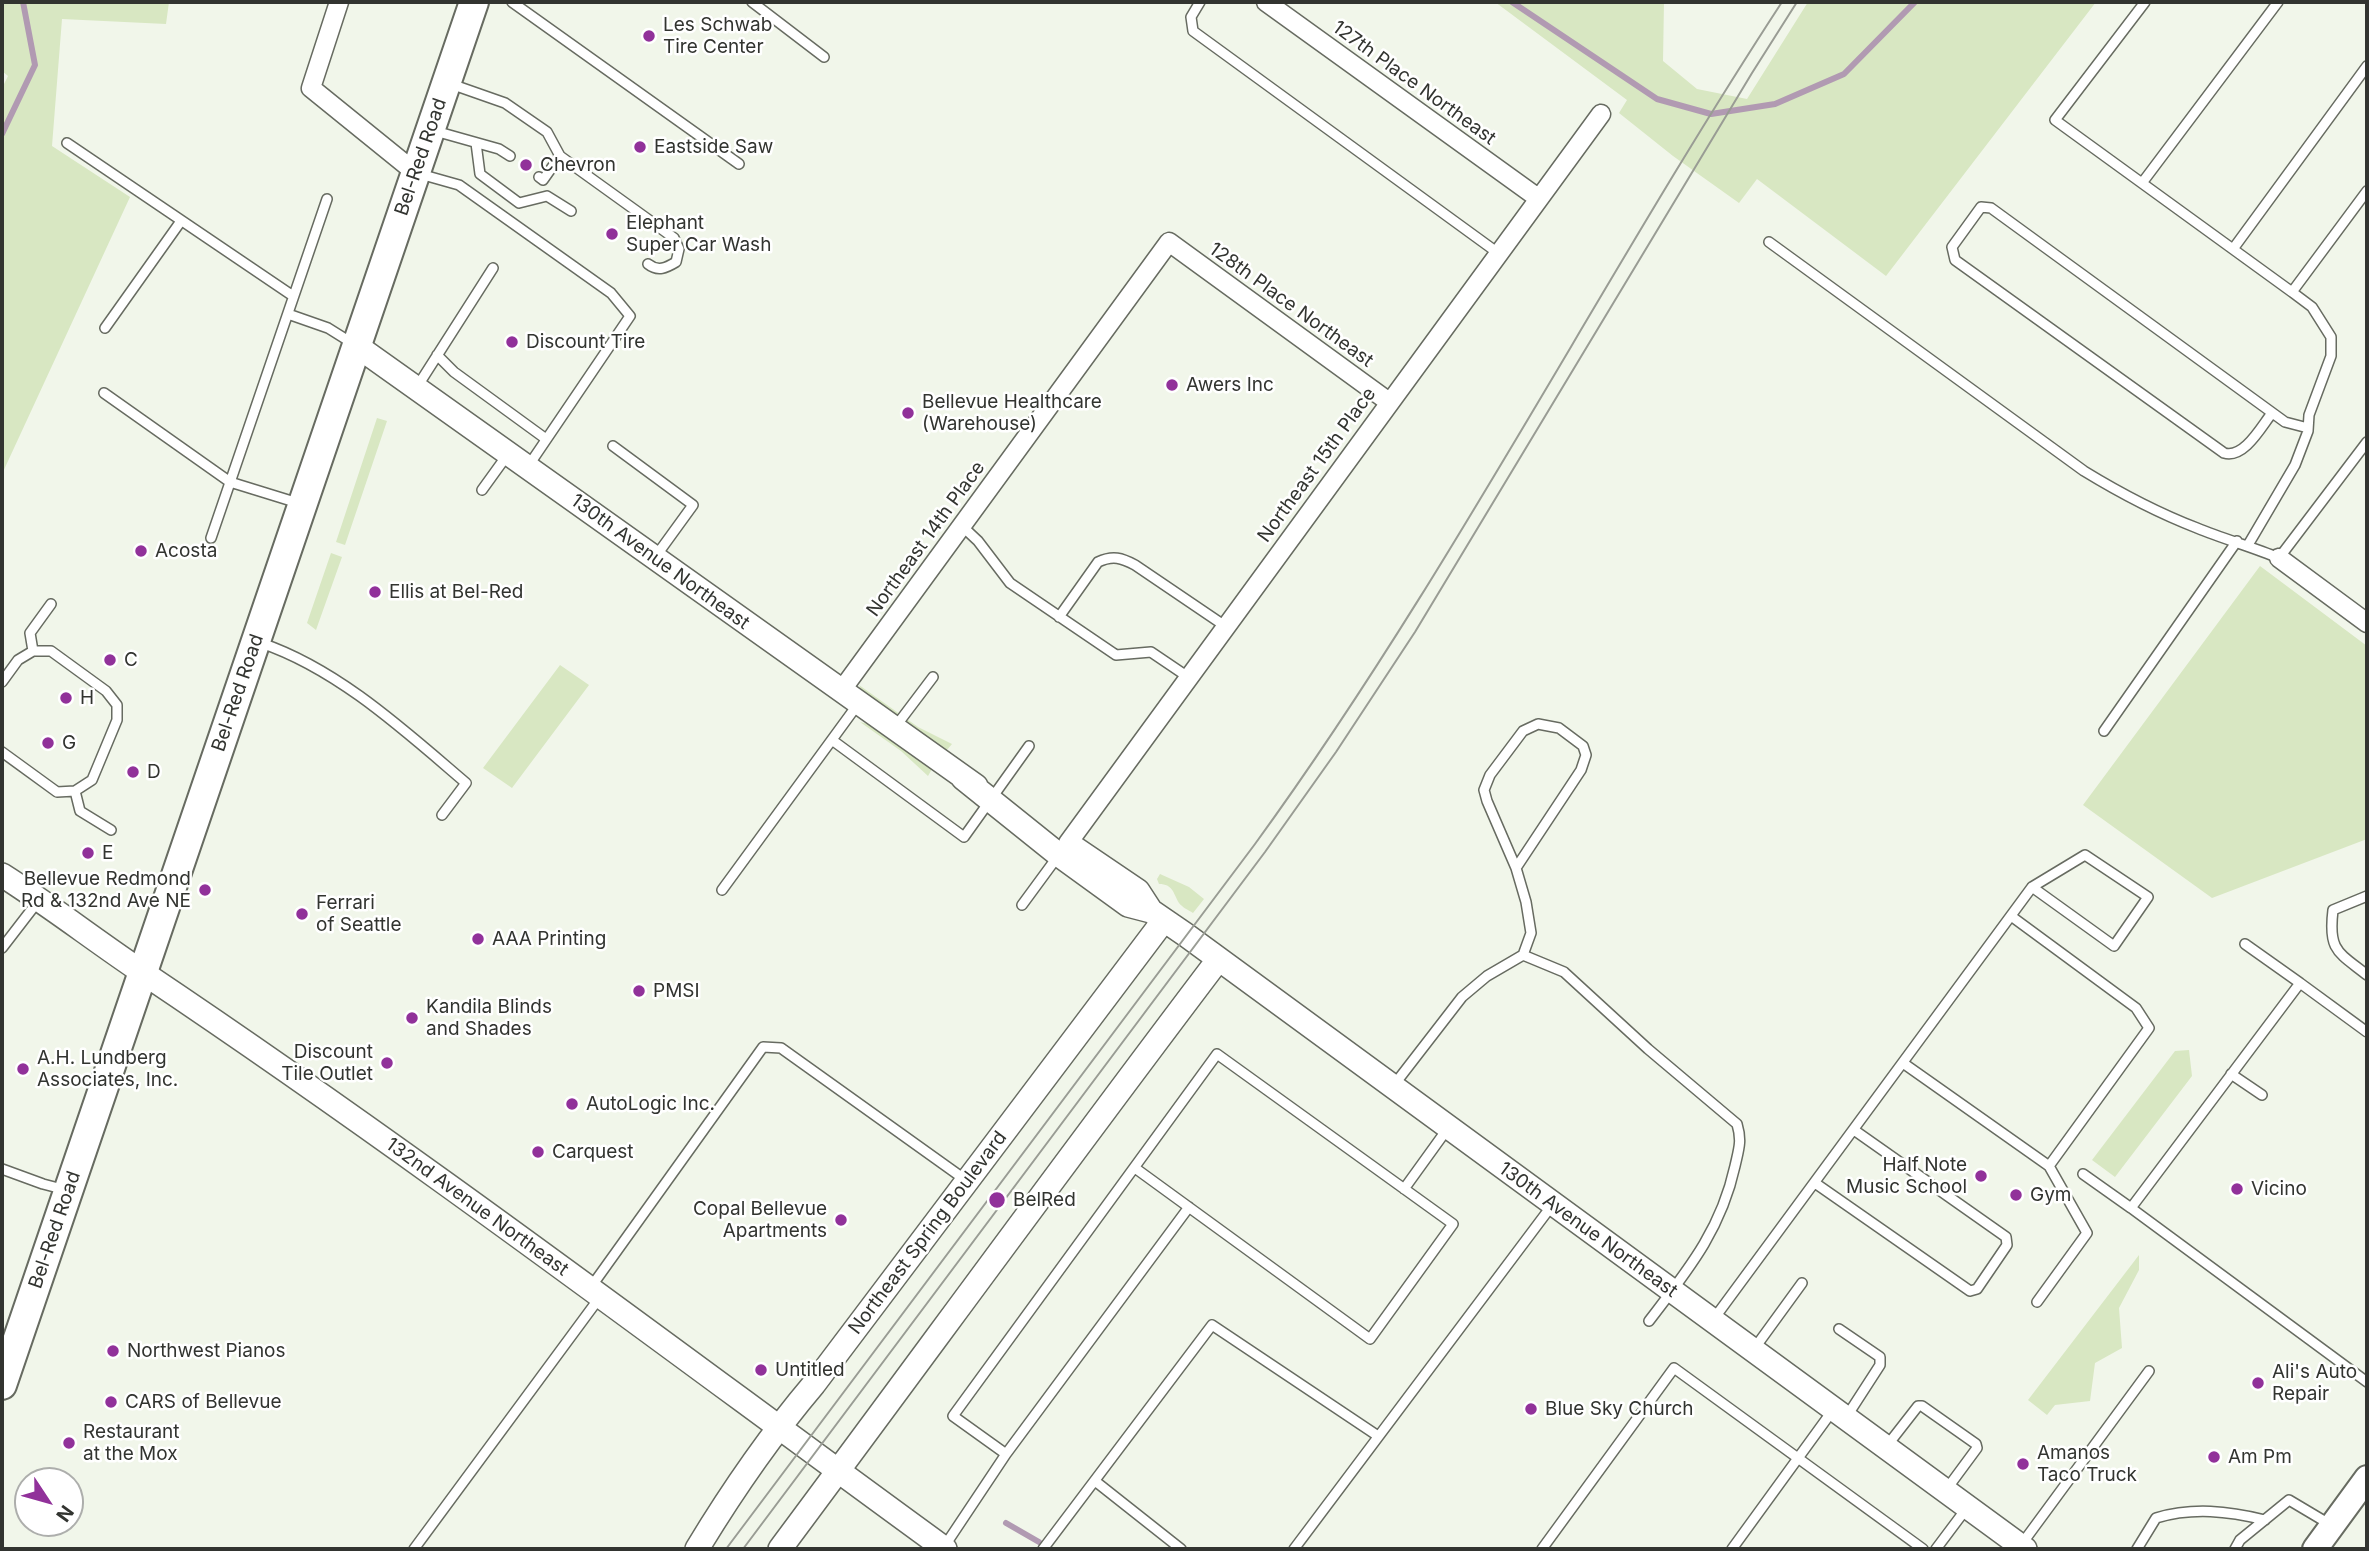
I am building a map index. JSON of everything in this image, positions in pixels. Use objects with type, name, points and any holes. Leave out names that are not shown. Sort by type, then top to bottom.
[{"type":"main road","name":"Bel-Red Road","points":[[2,1385],[474,2]]},
{"type":"main road","points":[[2315,1549],[2367,1478]]},
{"type":"street","points":[[339,2],[311,88],[416,173]]},
{"type":"street","name":"127th Place Northeast","points":[[1266,2],[1538,198]]},
{"type":"street","name":"Northeast 15th Place","points":[[1063,849],[1601,114]]},
{"type":"street","name":"128th Place Northeast","points":[[1169,242],[1389,402]]},
{"type":"street","name":"Northeast 14th Place","points":[[850,698],[961,526],[1169,242]]},
{"type":"street","name":"130th Avenue Northeast","points":[[357,346],[1063,849],[1128,905],[1158,915],[2022,1548]]},
{"type":"street","points":[[2279,558],[2367,623]]},
{"type":"street","name":"132nd Avenue Northeast","points":[[2,875],[334,1104],[596,1292],[944,1549]]},
{"type":"street","name":"Northeast Spring Boulevard","points":[[696,1549],[731,1493],[778,1427],[814,1384],[967,1181],[1158,915]]},
{"type":"street","points":[[780,1549],[897,1388],[1218,960]]},
{"type":"lane","points":[[512,2],[739,164]]},
{"type":"lane","points":[[752,2],[824,57]]},
{"type":"lane","points":[[1200,2],[1191,17],[1193,31],[1498,253]]},
{"type":"lane","points":[[2145,2],[2055,120],[2312,307],[2332,337],[2331,356],[2309,415],[2308,428],[2295,465],[2248,545]]},
{"type":"lane","points":[[2142,183],[2278,2]]},
{"type":"lane","points":[[2233,249],[2367,66]]},
{"type":"lane","points":[[447,83],[505,103],[547,132],[560,156],[674,238],[679,249],[676,262],[664,269],[653,268],[648,264]]},
{"type":"lane","points":[[431,130],[499,149],[509,156]]},
{"type":"lane","points":[[67,143],[293,296]]},
{"type":"lane","points":[[476,143],[480,174],[519,203],[547,196],[571,211]]},
{"type":"lane","points":[[539,177],[543,180],[560,156]]},
{"type":"lane","points":[[416,173],[459,185],[611,293],[630,316],[527,466]]},
{"type":"lane","points":[[2292,292],[2367,191]]},
{"type":"lane","points":[[211,538],[327,199]]},
{"type":"lane","points":[[2272,413],[2241,452],[2232,455],[2224,453],[1955,260],[1952,247],[1981,207],[1991,208],[2272,413],[2285,422],[2308,428]]},
{"type":"lane","points":[[105,328],[181,221]]},
{"type":"lane","points":[[1769,242],[2084,471],[2118,492],[2197,528],[2279,558],[2367,442]]},
{"type":"lane","points":[[416,387],[492,268]]},
{"type":"lane","points":[[288,314],[328,328],[357,346]]},
{"type":"lane","points":[[437,355],[454,372],[546,439]]},
{"type":"lane","points":[[104,393],[230,481],[303,504]]},
{"type":"lane","points":[[613,446],[693,505],[655,558]]},
{"type":"lane","points":[[482,490],[509,453]]},
{"type":"lane","points":[[961,526],[978,541],[1010,583],[1116,655],[1151,652],[1188,677]]},
{"type":"lane","points":[[2104,731],[2237,541]]},
{"type":"lane","points":[[1059,617],[1098,562],[1108,557],[1121,558],[1135,565],[1225,626]]},
{"type":"lane","points":[[33,651],[30,634],[51,604]]},
{"type":"lane","points":[[256,642],[284,651],[314,666],[395,723],[466,783],[442,815]]},
{"type":"lane","points":[[2,682],[18,660],[33,651],[51,652],[106,691],[117,705],[117,720],[92,780],[75,791],[57,792],[2,752]]},
{"type":"lane","points":[[894,729],[933,677]]},
{"type":"lane","points":[[722,890],[832,740],[850,698]]},
{"type":"lane","points":[[1393,1086],[1462,997],[1487,976],[1523,955],[1531,933],[1526,902],[1516,868],[1487,802],[1485,790],[1490,775],[1523,731],[1538,724],[1559,728],[1583,746],[1586,755],[1581,770],[1516,868]]},
{"type":"lane","points":[[832,740],[964,836],[1029,746]]},
{"type":"lane","points":[[75,791],[80,811],[111,830]]},
{"type":"lane","points":[[1023,905],[1063,849]]},
{"type":"lane","points":[[1712,1322],[2032,887],[2085,855],[2148,897],[2115,946],[2032,887]]},
{"type":"lane","points":[[2367,896],[2333,911],[2331,929],[2334,949],[2367,975]]},
{"type":"lane","points":[[2,948],[40,899]]},
{"type":"lane","points":[[2011,916],[2136,1008],[2148,1028],[2049,1166]]},
{"type":"lane","points":[[2245,944],[2367,1032]]},
{"type":"lane","points":[[1523,955],[1564,972],[1648,1049],[1737,1124],[1741,1139],[1731,1185],[1710,1237],[1649,1321]]},
{"type":"lane","points":[[2131,1208],[2300,983]]},
{"type":"lane","points":[[414,1549],[596,1292],[763,1048],[781,1048],[967,1181]]},
{"type":"lane","points":[[1006,1454],[953,1416],[1217,1054],[1453,1224],[1370,1339],[1135,1168]]},
{"type":"lane","points":[[1903,1063],[2049,1166],[2087,1233],[2037,1302]]},
{"type":"lane","points":[[2231,1074],[2262,1095]]},
{"type":"lane","points":[[1404,1189],[1448,1127]]},
{"type":"lane","points":[[1815,1183],[1970,1291],[1977,1289],[2007,1245],[2006,1237],[1854,1130]]},
{"type":"lane","points":[[2,1169],[68,1190]]},
{"type":"lane","points":[[2082,1174],[2367,1382]]},
{"type":"lane","points":[[1294,1549],[1553,1204]]},
{"type":"lane","points":[[944,1549],[1006,1454],[1189,1208]]},
{"type":"lane","points":[[1753,1350],[1802,1283]]},
{"type":"lane","points":[[1043,1549],[1212,1325],[1378,1436]]},
{"type":"lane","points":[[1732,1549],[1798,1458],[1880,1365],[1880,1357],[1839,1329]]},
{"type":"lane","points":[[1542,1549],[1674,1368],[1923,1549]]},
{"type":"lane","points":[[2022,1548],[2149,1371]]},
{"type":"lane","points":[[1886,1448],[1918,1406],[1923,1406],[1976,1444],[1977,1448],[1945,1492]]},
{"type":"lane","points":[[1095,1481],[1181,1549]]},
{"type":"lane","points":[[2235,1549],[2240,1540],[2289,1500],[2332,1526]]},
{"type":"lane","points":[[1936,1549],[1967,1508]]},
{"type":"lane","points":[[2137,1549],[2156,1518],[2179,1511],[2229,1512],[2264,1520]]},
{"type":"green space","points":[[2,2],[169,2],[166,24],[62,19],[52,146],[130,197],[2,474],[2,88],[8,76],[2,71]]},
{"type":"green space","points":[[1495,2],[1664,2],[1663,61],[1697,89],[1747,99],[1808,2],[2096,2],[1886,276],[1757,179],[1739,203],[1619,113],[1627,100]]},
{"type":"green space","points":[[377,418],[387,421],[345,545],[336,542]]},
{"type":"green space","points":[[331,553],[342,557],[316,630],[307,623]]},
{"type":"green space","points":[[2260,566],[2367,646],[2367,839],[2212,898],[2083,805]]},
{"type":"green space","points":[[560,665],[589,685],[512,788],[483,768]]},
{"type":"green space","points":[[859,685],[918,727],[952,744],[946,751],[862,691]]},
{"type":"green space","points":[[860,722],[868,724],[932,769],[928,776],[901,751]]},
{"type":"green space","points":[[1160,874],[1189,887],[1204,899],[1193,913],[1180,904],[1170,887],[1159,884],[1157,879]]},
{"type":"green space","points":[[2189,1050],[2192,1076],[2115,1177],[2092,1160],[2175,1051]]},
{"type":"green space","points":[[2139,1255],[2139,1270],[2119,1308],[2122,1348],[2095,1363],[2090,1401],[2055,1405],[2047,1415],[2028,1400]]},
{"type":"waterway","points":[[2,134],[35,65],[23,2]]},
{"type":"waterway","points":[[1512,2],[1657,99],[1711,114],[1775,104],[1844,74],[1915,2]]},
{"type":"waterway","points":[[1006,1523],[1039,1542]]},
{"type":"tram line","points":[[726,1549],[1255,844],[1326,742],[1460,533],[1715,107],[1782,2]]},
{"type":"tram line","points":[[743,1549],[1265,852],[1336,752],[1415,632],[1797,2]]},
{"type":"place","name":"Les Schwab Tire Center","points":[[649,36]]},
{"type":"place","name":"Eastside Saw","points":[[640,147]]},
{"type":"place","name":"Chevron","points":[[526,165]]},
{"type":"place","name":"Elephant Super Car Wash","points":[[612,234]]},
{"type":"place","name":"Discount Tire","points":[[512,342]]},
{"type":"place","name":"Awers Inc","points":[[1172,385]]},
{"type":"place","name":"Bellevue Healthcare (Warehouse)","points":[[908,413]]},
{"type":"place","name":"Acosta","points":[[141,551]]},
{"type":"place","name":"Ellis at Bel-Red","points":[[375,592]]},
{"type":"place","name":"C","points":[[110,660]]},
{"type":"place","name":"H","points":[[66,698]]},
{"type":"place","name":"G","points":[[48,743]]},
{"type":"place","name":"D","points":[[133,772]]},
{"type":"place","name":"E","points":[[88,853]]},
{"type":"place","name":"Bellevue Redmond Rd & 132nd Ave NE","points":[[205,890]]},
{"type":"place","name":"Ferrari of Seattle","points":[[302,914]]},
{"type":"place","name":"AAA Printing","points":[[478,939]]},
{"type":"place","name":"PMSI","points":[[639,991]]},
{"type":"place","name":"Kandila Blinds and Shades","points":[[412,1018]]},
{"type":"place","name":"Discount Tile Outlet","points":[[387,1063]]},
{"type":"place","name":"A.H. Lundberg Associates, Inc.","points":[[23,1069]]},
{"type":"place","name":"AutoLogic Inc.","points":[[572,1104]]},
{"type":"place","name":"Carquest","points":[[538,1152]]},
{"type":"place","name":"Half Note Music School","points":[[1981,1176]]},
{"type":"place","name":"Vicino","points":[[2237,1189]]},
{"type":"place","name":"Gym","points":[[2016,1195]]},
{"type":"place","name":"BelRed","points":[[997,1200]]},
{"type":"place","name":"Copal Bellevue Apartments","points":[[841,1220]]},
{"type":"place","name":"Northwest Pianos","points":[[113,1351]]},
{"type":"place","name":"Untitled","points":[[761,1370]]},
{"type":"place","name":"Ali's Auto Repair","points":[[2258,1383]]},
{"type":"place","name":"CARS of Bellevue","points":[[111,1402]]},
{"type":"place","name":"Blue Sky Church","points":[[1531,1409]]},
{"type":"place","name":"Restaurant at the Mox","points":[[69,1443]]},
{"type":"place","name":"Am Pm","points":[[2214,1457]]},
{"type":"place","name":"Amanos Taco Truck","points":[[2023,1464]]}]
